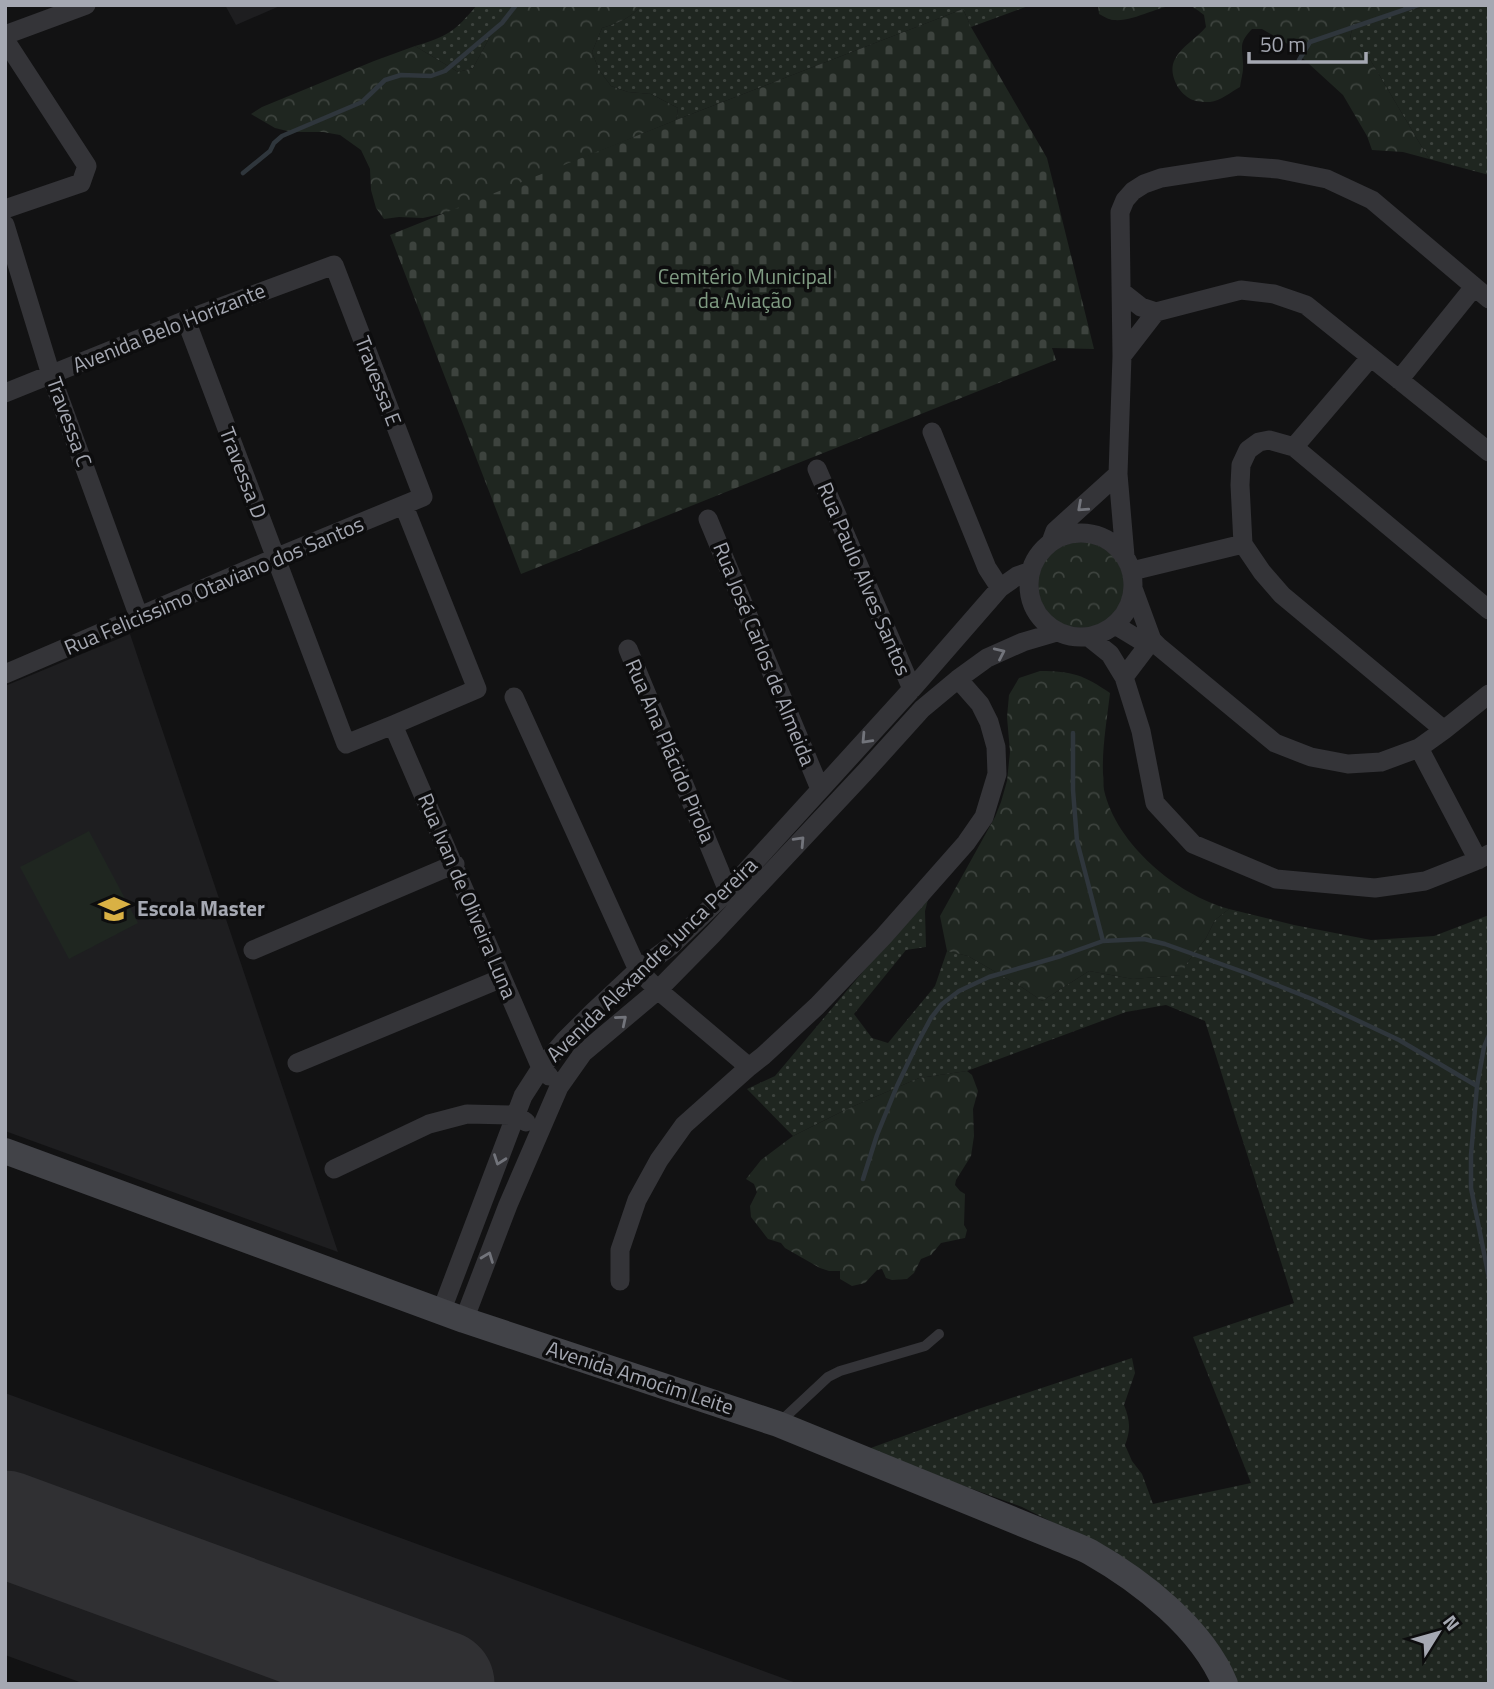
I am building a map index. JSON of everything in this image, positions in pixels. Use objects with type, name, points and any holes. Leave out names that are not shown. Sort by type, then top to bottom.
[{"type":"street","points":[[5,209],[81,183],[87,166],[5,38],[86,5]]},
{"type":"street","points":[[1150,643],[1130,573],[1117,547],[1097,535],[1073,533],[1051,542],[1035,560],[1029,583],[1033,606],[1039,617],[1057,632],[1067,636],[1090,638],[1101,634],[1115,625],[1126,613],[1131,602],[1130,573],[1118,474],[1122,356],[1120,212],[1133,191],[1161,178],[1238,166],[1278,169],[1327,179],[1371,200],[1481,293],[1399,380]]},
{"type":"street","name":"Travessa C","points":[[5,225],[51,375],[139,617]]},
{"type":"street","name":"Avenida Belo Horizante","points":[[5,393],[186,320],[334,265]]},
{"type":"street","name":"Travessa E","points":[[334,265],[423,497]]},
{"type":"street","points":[[1122,292],[1141,307],[1156,312],[1241,290],[1274,294],[1306,305],[1489,452]]},
{"type":"street","points":[[1122,356],[1156,312]]},
{"type":"street","name":"Travessa D","points":[[186,320],[346,744],[393,725]]},
{"type":"street","points":[[1294,447],[1370,358]]},
{"type":"street","points":[[932,432],[987,568],[1000,588]]},
{"type":"street","points":[[1444,730],[1282,596],[1262,572],[1243,544],[1241,465],[1248,450],[1259,442],[1269,440],[1294,447],[1489,610]]},
{"type":"street","name":"Rua Paulo Alves Santos","points":[[817,469],[912,689]]},
{"type":"street","points":[[1051,542],[1055,531],[1118,474]]},
{"type":"street","name":"Rua Felicissimo Otaviano dos Santos","points":[[6,670],[423,497]]},
{"type":"street","points":[[393,725],[477,689],[404,506]]},
{"type":"street","name":"Rua José Carlos de Almeida","points":[[708,519],[820,789]]},
{"type":"street","points":[[1130,573],[1243,544]]},
{"type":"street","name":"Avenida Alexandre Junca Pereira","points":[[453,1316],[516,1115],[523,1096],[541,1068],[565,1040],[638,970],[671,946],[729,891],[1000,588],[1017,576],[1031,571]]},
{"type":"street","points":[[1115,625],[1150,643],[1275,743],[1311,757],[1348,764],[1381,762],[1419,748],[1489,694]]},
{"type":"street","name":"Avenida Alexandre Junca Pereira","points":[[453,1316],[508,1205],[559,1087],[583,1053],[658,990],[922,709],[987,659],[1023,642],[1057,632]]},
{"type":"street","points":[[1090,638],[1110,654],[1124,677],[1141,732],[1155,803],[1193,844],[1276,879],[1375,888],[1425,881],[1483,857],[1419,748]]},
{"type":"street","points":[[1124,677],[1150,643]]},
{"type":"street","name":"Rua Ana Plácido Pirola","points":[[628,649],[729,891]]},
{"type":"street","points":[[620,1281],[620,1250],[638,1200],[659,1160],[684,1125],[817,1006],[965,843],[984,817],[997,774],[996,747],[989,722],[980,704],[958,679]]},
{"type":"street","points":[[514,697],[638,970],[749,1067]]},
{"type":"street","name":"Rua Ivan de Oliveira Luna","points":[[393,725],[541,1068]]},
{"type":"street","points":[[253,950],[454,864]]},
{"type":"street","points":[[297,1063],[502,978]]},
{"type":"street","points":[[541,1068],[559,1087]]},
{"type":"street","points":[[334,1169],[429,1124],[467,1114],[516,1115],[540,1130]]},
{"type":"street","name":"Avenida Amocim Leite","points":[[5,1151],[453,1316],[778,1424],[1088,1551],[1118,1569],[1168,1608],[1205,1649],[1225,1684]]},
{"type":"lane","points":[[778,1424],[828,1377],[925,1346],[939,1334]]},
{"type":"shaded area","points":[[225,5],[282,5],[236,25]]},
{"type":"shaded area","name":"Escola Master","points":[[130,634],[338,1252],[5,1131],[5,686]]},
{"type":"shaded area","points":[[5,1393],[799,1684],[85,1684],[5,1655]]},
{"type":"green space","points":[[477,5],[518,5],[492,33],[473,68],[458,72],[415,46],[450,32]]},
{"type":"green space","points":[[518,5],[641,5],[628,17],[602,28],[592,52],[599,70],[611,86],[628,92],[651,94],[678,108],[676,120],[450,212],[423,218],[384,219],[376,208],[371,190],[370,169],[361,150],[340,135],[291,132],[275,128],[251,114],[262,107],[415,46],[458,72],[473,68],[492,33]]},
{"type":"green space","points":[[641,5],[1031,5],[971,27],[963,9],[676,120],[678,108],[651,94],[628,92],[611,86],[599,70],[592,52],[602,28],[628,17]]},
{"type":"green space","points":[[1098,5],[1180,5],[1114,20],[1099,14]]},
{"type":"green space","points":[[1181,5],[1426,5],[1353,24],[1350,38],[1365,51],[1429,159],[1403,152],[1372,150],[1367,136],[1343,95],[1285,42],[1262,29],[1252,29],[1243,41],[1240,87],[1210,102],[1199,102],[1188,97],[1179,89],[1173,77],[1173,65],[1182,50],[1206,27],[1204,15],[1192,7]]},
{"type":"green space","points":[[1426,5],[1489,5],[1489,175],[1429,159],[1365,51],[1350,39],[1353,24]]},
{"type":"green space","name":"Cemitério Municipal da Aviação","points":[[963,9],[1047,158],[1094,349],[1052,348],[1056,360],[521,574],[390,235]]},
{"type":"green space","points":[[1073,542],[1089,542],[1112,554],[1121,568],[1124,585],[1121,602],[1112,616],[1089,628],[1073,628],[1057,621],[1045,609],[1038,593],[1038,577],[1045,561],[1057,549]]},
{"type":"green space","points":[[1040,671],[1077,675],[1110,693],[1103,754],[1104,788],[1121,829],[1135,848],[1170,879],[1189,892],[1229,909],[1215,920],[1181,975],[1133,979],[1089,971],[1042,1001],[968,956],[947,951],[940,916],[995,817],[1007,781],[1010,752],[1007,717],[1009,695],[1019,678]]},
{"type":"green space","points":[[89,831],[138,923],[69,959],[20,867]]},
{"type":"green space","points":[[930,892],[925,911],[926,947],[906,950],[854,1014],[872,1038],[888,1043],[935,986],[947,951],[968,956],[1042,1001],[1089,971],[1133,979],[1180,975],[1215,920],[1229,909],[1371,940],[1434,936],[1489,915],[1489,1684],[1230,1684],[1094,1543],[1022,1507],[868,1449],[1132,1358],[1135,1373],[1124,1405],[1129,1425],[1125,1445],[1142,1474],[1153,1504],[1251,1483],[1193,1337],[1294,1303],[1205,1021],[1166,1005],[1126,1012],[967,1071],[919,1078],[793,1136],[747,1089],[775,1076]]},
{"type":"green space","points":[[967,1071],[972,1075],[978,1091],[973,1109],[974,1136],[971,1156],[955,1185],[965,1194],[965,1238],[941,1243],[931,1255],[921,1259],[914,1273],[907,1279],[886,1278],[882,1269],[877,1270],[865,1283],[852,1286],[840,1279],[840,1271],[820,1268],[781,1243],[768,1239],[751,1217],[750,1206],[757,1192],[754,1184],[746,1179],[761,1160],[793,1136],[919,1078]]},
{"type":"waterway","points":[[243,173],[270,151],[282,136],[362,102],[385,80],[401,75],[431,76],[445,71],[502,23],[516,5]]},
{"type":"waterway","points":[[1299,60],[1310,42],[1418,5]]},
{"type":"waterway","points":[[1073,733],[1073,790],[1077,841],[1103,941]]},
{"type":"waterway","points":[[863,1179],[897,1086],[931,1018],[942,1004],[959,991],[989,977],[1103,941],[1144,939],[1249,974],[1312,999],[1399,1040],[1477,1086]]},
{"type":"waterway","points":[[1489,1035],[1484,1047],[1477,1086],[1471,1155],[1471,1188],[1489,1278]]},
{"type":"runway","points":[[5,1524],[441,1684]]},
{"type":"place","name":"Escola Master","points":[[114,909]]}]
